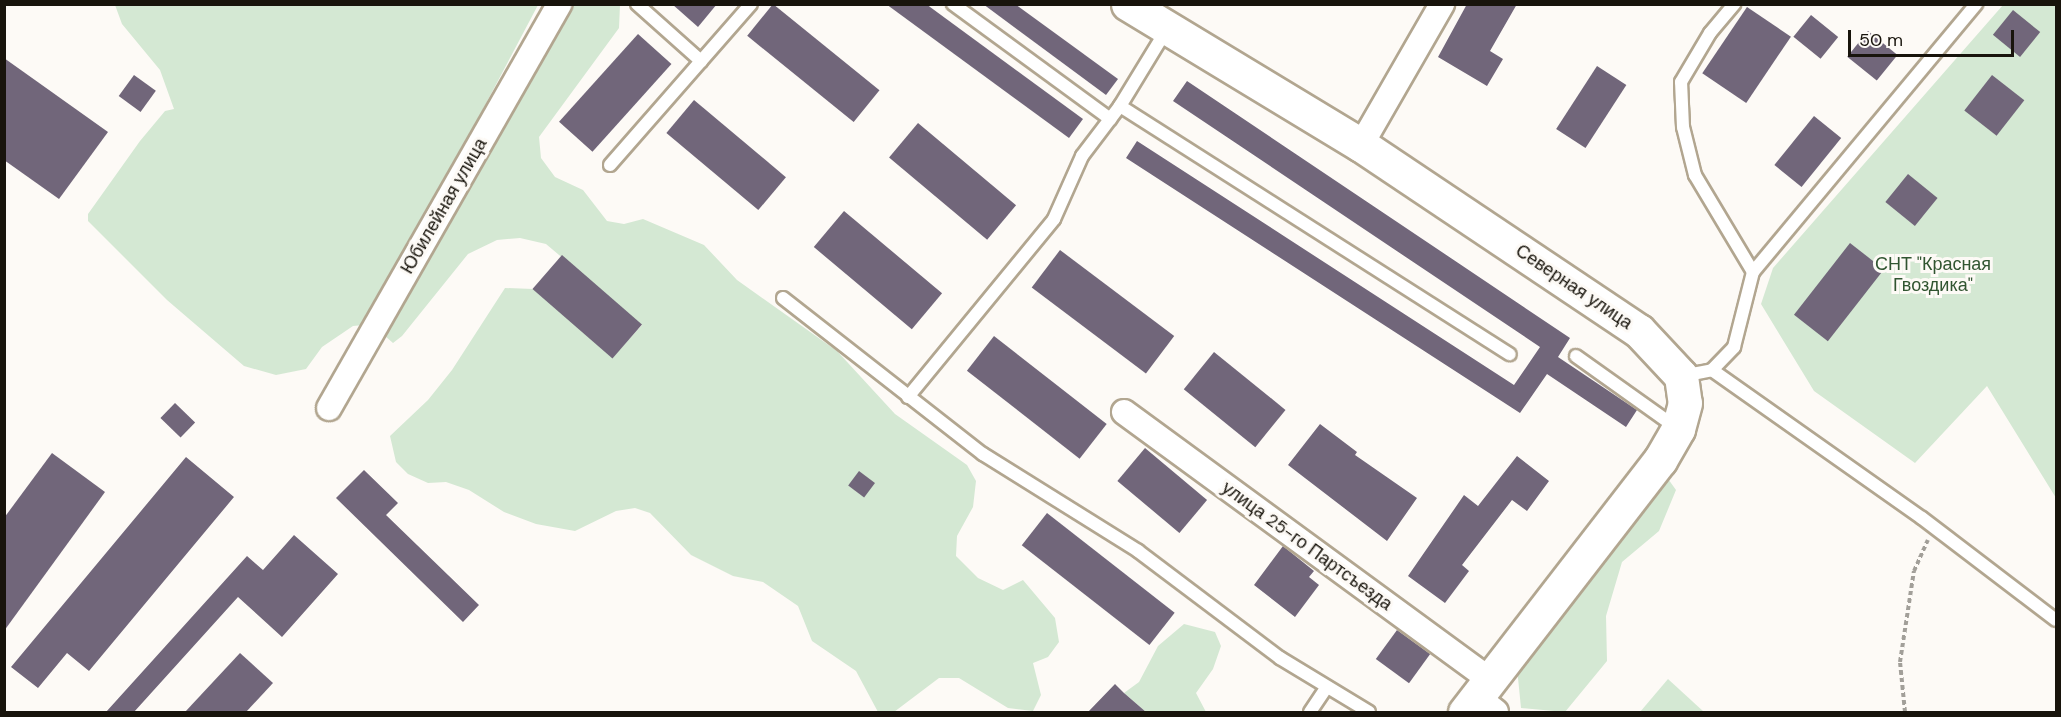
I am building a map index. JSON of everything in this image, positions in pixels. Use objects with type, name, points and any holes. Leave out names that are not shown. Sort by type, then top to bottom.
[{"type":"street","name":"Юбилейная улица","points":[[329,408],[559,4]]},
{"type":"street","name":"Северная улица","points":[[1128,4],[1361,145],[1640,331],[1663,352],[1697,373]]},
{"type":"street","points":[[1361,145],[1442,4]]},
{"type":"street","points":[[1482,700],[1660,460],[1678,429],[1684,403],[1697,373]]},
{"type":"street","name":"улица 25-го Партсъезда","points":[[1124,412],[1482,700]]},
{"type":"lane","points":[[637,4],[701,61]]},
{"type":"lane","points":[[610,165],[751,4]]},
{"type":"lane","points":[[953,4],[1110,119]]},
{"type":"lane","points":[[1734,4],[1710,33],[1681,82],[1683,127],[1695,175],[1754,272]]},
{"type":"lane","points":[[1976,4],[1754,272],[1734,347],[1697,373],[1934,527],[2056,620]]},
{"type":"lane","points":[[908,397],[1054,219],[1082,156],[1120,106],[1168,28]]},
{"type":"lane","points":[[1120,106],[1510,354]]},
{"type":"lane","points":[[783,298],[983,454],[1137,550],[1202,602],[1326,688],[1369,712]]},
{"type":"lane","points":[[1576,356],[1678,429]]},
{"type":"lane","points":[[1310,712],[1326,688]]},
{"type":"path","points":[[1905,712],[1900,662],[1914,571],[1934,527]]},
{"type":"green space","points":[[115,5],[538,5],[373,317],[364,325],[353,326],[322,347],[306,369],[276,375],[244,366],[167,300],[88,221],[88,214],[140,141],[165,111],[174,109],[160,70],[122,24]]},
{"type":"green space","points":[[568,5],[620,5],[619,28],[539,137],[541,158],[555,177],[583,190],[607,221],[624,224],[643,219],[704,245],[737,280],[837,351],[895,414],[967,465],[976,481],[973,507],[957,536],[956,556],[978,578],[1003,590],[1023,580],[1055,618],[1059,642],[1048,657],[1033,663],[1041,695],[1033,711],[1008,708],[959,678],[939,678],[894,712],[878,712],[856,671],[812,641],[798,606],[763,582],[733,576],[691,555],[650,513],[635,508],[616,511],[575,531],[536,524],[504,512],[469,490],[446,482],[428,483],[408,474],[396,462],[390,436],[428,400],[452,370],[505,288],[533,289],[613,357],[642,325],[546,244],[520,238],[497,240],[468,254],[402,336],[393,343],[385,336],[391,319]]},
{"type":"green space","name":"СНТ \"Красная Гвоздика\"","points":[[2003,5],[2056,5],[2056,498],[1987,386],[1915,463],[1814,391],[1761,304],[1773,268]]},
{"type":"green space","points":[[1666,476],[1676,490],[1659,531],[1622,562],[1606,616],[1607,661],[1565,712],[1521,708],[1517,668]]},
{"type":"green space","points":[[1184,624],[1215,632],[1221,646],[1213,669],[1196,693],[1206,712],[1146,712],[1124,693],[1139,682],[1158,646]]},
{"type":"green space","points":[[1668,679],[1704,712],[1640,712]]},
{"type":"building","points":[[672,4],[717,4],[698,27]]},
{"type":"building","points":[[773,4],[879,90],[854,122],[747,36]]},
{"type":"building","points":[[886,4],[926,4],[1083,119],[1069,138]]},
{"type":"building","points":[[983,4],[1015,4],[1118,79],[1106,95]]},
{"type":"building","points":[[1467,4],[1517,4],[1490,51],[1503,59],[1487,86],[1438,57]]},
{"type":"building","points":[[1747,7],[1791,37],[1746,103],[1702,73]]},
{"type":"building","points":[[2013,10],[2040,32],[2020,57],[1993,35]]},
{"type":"building","points":[[1811,15],[1838,37],[1821,59],[1793,37]]},
{"type":"building","points":[[1868,31],[1898,55],[1877,81],[1847,57]]},
{"type":"building","points":[[638,34],[671,64],[592,152],[559,122]]},
{"type":"building","points":[[4,58],[108,132],[59,199],[4,160]]},
{"type":"building","points":[[1597,66],[1626,85],[1586,148],[1556,129]]},
{"type":"building","points":[[134,75],[156,91],[141,112],[119,96]]},
{"type":"building","points":[[1992,75],[2024,100],[1997,136],[1964,110]]},
{"type":"building","points":[[1187,81],[1570,338],[1558,357],[1637,410],[1626,427],[1547,374],[1520,413],[1126,158],[1137,141],[1514,385],[1540,347],[1173,101]]},
{"type":"building","points":[[694,100],[786,177],[758,210],[666,133]]},
{"type":"building","points":[[1814,116],[1841,138],[1802,187],[1774,165]]},
{"type":"building","points":[[918,123],[1016,205],[987,240],[889,157]]},
{"type":"building","points":[[1908,174],[1938,198],[1915,226],[1885,202]]},
{"type":"building","points":[[844,211],[942,293],[912,329],[814,247]]},
{"type":"building","points":[[1850,243],[1884,269],[1828,341],[1794,315]]},
{"type":"building","points":[[1060,250],[1174,336],[1146,374],[1032,288]]},
{"type":"building","points":[[562,255],[642,325],[612,359],[532,289]]},
{"type":"building","points":[[994,336],[1107,424],[1080,459],[967,371]]},
{"type":"building","points":[[1214,352],[1285,410],[1255,447],[1184,389]]},
{"type":"building","points":[[175,403],[195,422],[181,438],[160,418]]},
{"type":"building","points":[[1320,424],[1357,452],[1355,455],[1417,498],[1387,541],[1288,465]]},
{"type":"building","points":[[1145,448],[1207,500],[1179,533],[1117,481]]},
{"type":"building","points":[[52,453],[105,492],[4,631],[4,518]]},
{"type":"building","points":[[1517,456],[1549,481],[1527,511],[1512,500],[1462,565],[1469,571],[1445,603],[1408,576],[1464,495],[1478,506]]},
{"type":"building","points":[[186,457],[234,497],[89,671],[67,653],[38,688],[11,667]]},
{"type":"building","points":[[364,470],[398,503],[386,515],[479,605],[463,622],[336,498]]},
{"type":"building","points":[[859,471],[875,483],[864,497],[848,485]]},
{"type":"building","points":[[1047,513],[1175,613],[1149,645],[1022,545]]},
{"type":"building","points":[[294,535],[338,574],[282,637],[238,597],[134,712],[106,712],[247,556],[263,570]]},
{"type":"building","points":[[1283,546],[1314,571],[1309,577],[1319,585],[1295,617],[1254,585]]},
{"type":"building","points":[[1397,630],[1430,654],[1409,683],[1376,659]]},
{"type":"building","points":[[240,653],[273,683],[246,712],[185,712]]},
{"type":"building","points":[[1115,684],[1124,693],[1146,712],[1088,712]]}]
